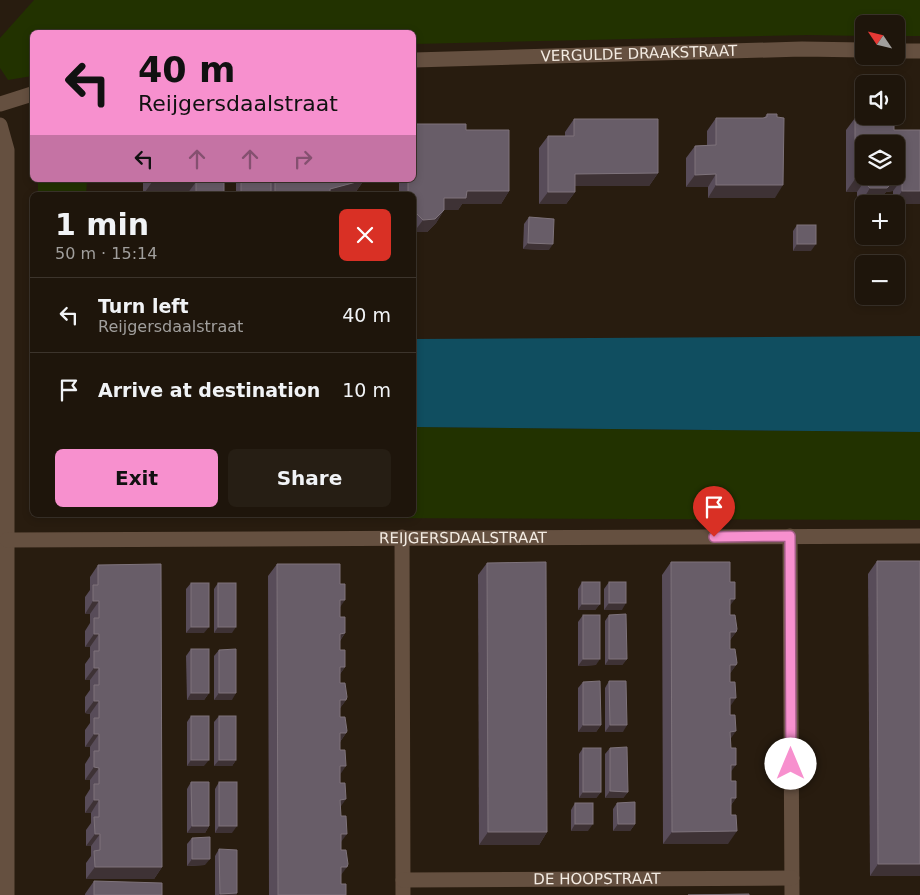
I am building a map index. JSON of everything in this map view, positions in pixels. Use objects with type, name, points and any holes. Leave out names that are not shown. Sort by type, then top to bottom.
[{"type":"street","name":"VERGULDE DRAAKSTRAAT","points":[[416,60],[802,49],[855,50]]},
{"type":"street","points":[[905,50],[920,51]]},
{"type":"street","points":[[0,104],[30,95]]},
{"type":"street","points":[[0,125],[7,150],[7,895]]},
{"type":"street","points":[[790,536],[792,895]]},
{"type":"street","name":"REIJGERSDAALSTRAAT","points":[[7,540],[920,536]]},
{"type":"street","name":"DE HOOPSTRAAT","points":[[402,537],[403,888],[792,878]]},
{"type":"green space","points":[[34,0],[920,0],[920,36],[905,36],[905,15],[855,15],[855,36],[809,35],[416,44],[416,30],[30,30],[30,76],[8,80],[0,68],[0,38]]},
{"type":"green space","points":[[38,182],[87,182],[86,192],[38,192]]},
{"type":"green space","points":[[416,427],[920,432],[920,520],[72,517],[416,517]]},
{"type":"water","points":[[920,336],[920,432],[416,427],[416,339]]},
{"type":"building","points":[[767,114],[777,114],[777,117],[784,118],[783,185],[716,185],[716,174],[695,175],[695,146],[716,145],[716,118],[763,118],[767,117]]},
{"type":"building","points":[[574,119],[658,119],[658,173],[575,174],[575,192],[548,192],[548,136],[574,136]]},
{"type":"building","points":[[416,124],[466,124],[466,130],[509,130],[509,191],[467,191],[466,198],[444,198],[444,210],[435,219],[423,220],[416,213],[416,192],[408,192],[408,182],[416,182]]},
{"type":"building","points":[[855,125],[894,125],[894,130],[920,130],[920,191],[902,191],[902,185],[905,185],[905,135],[855,135]]},
{"type":"building","points":[[196,182],[224,182],[224,192],[196,192]]},
{"type":"building","points":[[241,182],[271,182],[271,192],[241,192]]},
{"type":"building","points":[[275,182],[356,182],[330,189],[330,192],[275,192]]},
{"type":"building","points":[[867,185],[890,185],[887,188],[870,188]]},
{"type":"building","points":[[529,217],[554,219],[553,244],[528,243]]},
{"type":"building","points":[[797,225],[816,225],[816,244],[797,244]]},
{"type":"building","points":[[877,561],[920,561],[920,864],[878,864]]},
{"type":"building","points":[[546,562],[547,832],[488,832],[487,563]]},
{"type":"building","points":[[671,562],[730,562],[730,582],[735,582],[735,599],[730,599],[730,615],[735,615],[737,629],[736,632],[730,632],[730,649],[735,649],[737,663],[736,665],[730,665],[730,682],[735,682],[736,698],[730,698],[730,715],[735,715],[736,731],[730,732],[731,748],[736,748],[736,765],[731,765],[731,781],[736,781],[736,798],[731,798],[731,815],[736,815],[737,831],[672,832]]},
{"type":"building","points":[[161,564],[162,867],[95,867],[94,851],[100,850],[100,834],[95,834],[94,817],[99,817],[99,800],[94,800],[94,784],[99,784],[99,768],[94,767],[94,751],[99,751],[99,734],[94,734],[94,718],[99,718],[99,701],[94,701],[94,685],[99,685],[99,668],[94,668],[94,651],[99,651],[99,634],[94,634],[94,618],[99,618],[99,601],[93,601],[93,585],[98,585],[98,565]]},
{"type":"building","points":[[277,564],[340,564],[340,584],[345,584],[345,600],[340,600],[340,617],[345,617],[345,633],[340,634],[340,650],[345,650],[345,667],[340,667],[340,683],[345,683],[347,697],[346,700],[340,700],[340,717],[345,717],[347,731],[346,733],[340,733],[340,750],[345,750],[346,766],[340,766],[340,783],[345,783],[346,799],[340,800],[341,816],[346,816],[347,834],[341,834],[341,850],[346,850],[348,864],[347,867],[341,867],[341,884],[346,884],[346,895],[278,895]]},
{"type":"building","points":[[582,582],[600,582],[600,604],[582,604]]},
{"type":"building","points":[[609,582],[626,582],[626,603],[609,603]]},
{"type":"building","points":[[191,583],[209,583],[209,627],[191,627]]},
{"type":"building","points":[[218,583],[236,583],[236,627],[218,627]]},
{"type":"building","points":[[626,614],[627,659],[609,659],[609,615]]},
{"type":"building","points":[[583,615],[600,615],[600,659],[583,659]]},
{"type":"building","points":[[191,649],[209,649],[209,693],[191,693]]},
{"type":"building","points":[[236,649],[236,693],[219,693],[219,650]]},
{"type":"building","points":[[600,681],[601,725],[583,725],[583,682]]},
{"type":"building","points":[[609,681],[626,681],[627,725],[610,725]]},
{"type":"building","points":[[191,716],[209,716],[209,760],[191,760]]},
{"type":"building","points":[[219,716],[236,716],[236,760],[219,760]]},
{"type":"building","points":[[627,747],[628,792],[610,791],[610,748]]},
{"type":"building","points":[[583,748],[601,748],[601,792],[583,792]]},
{"type":"building","points":[[191,782],[209,782],[209,826],[192,826]]},
{"type":"building","points":[[219,782],[237,782],[237,826],[219,826]]},
{"type":"building","points":[[635,802],[635,824],[618,824],[617,803]]},
{"type":"building","points":[[575,803],[593,803],[593,824],[575,824]]},
{"type":"building","points":[[210,837],[210,859],[192,859],[192,838]]},
{"type":"building","points":[[219,849],[237,850],[237,893],[220,894]]},
{"type":"building","points":[[94,881],[162,883],[162,895],[94,895]]},
{"type":"building","points":[[749,894],[749,895],[688,895]]},
{"type":"route","points":[[714,537],[790,536],[791,764]]}]
